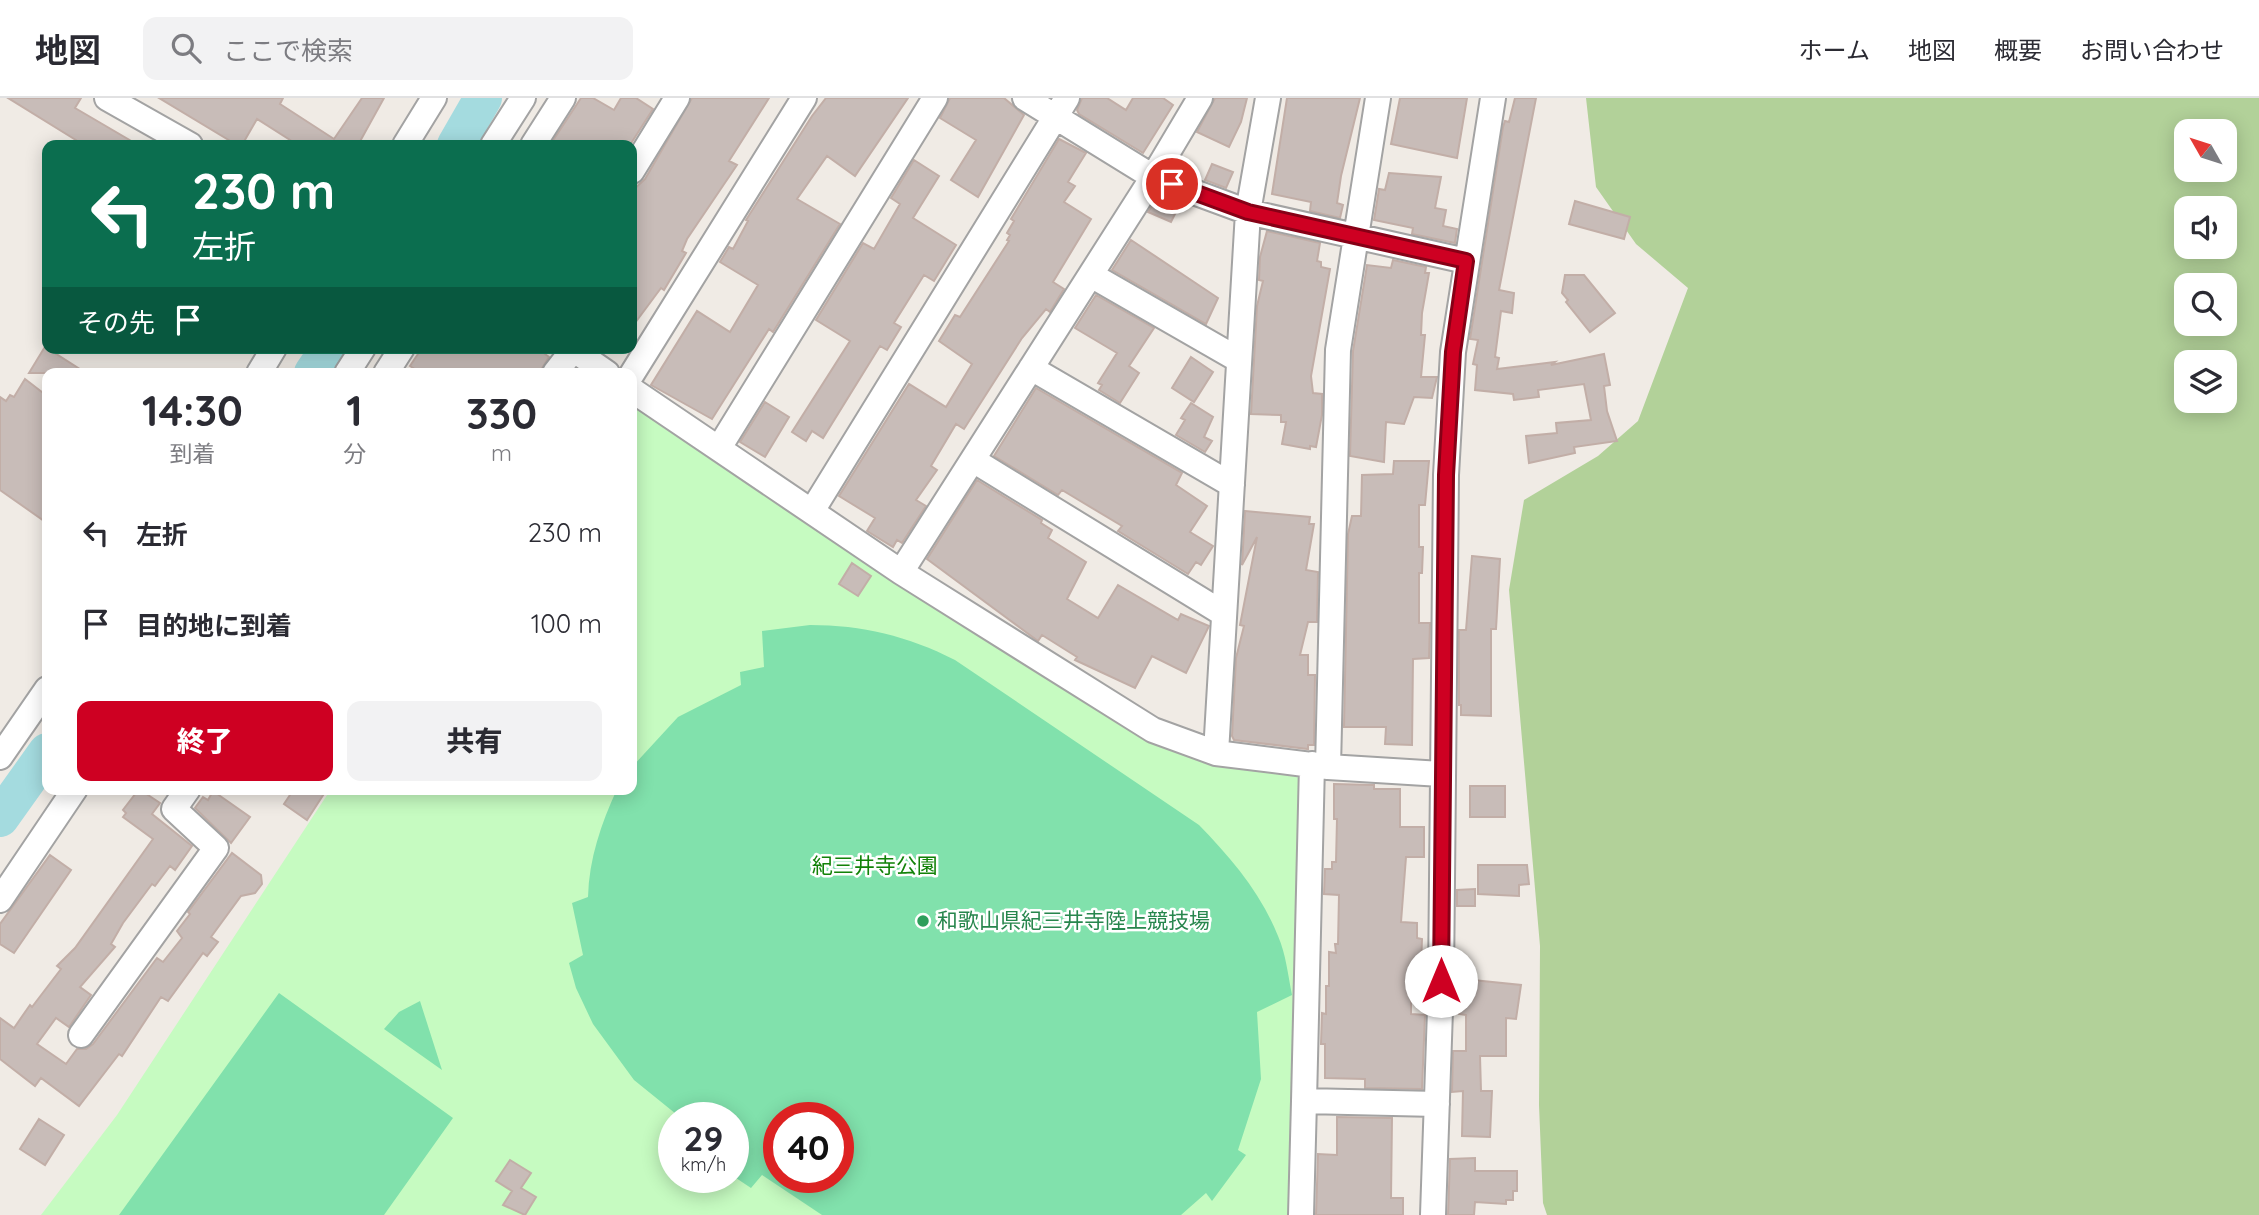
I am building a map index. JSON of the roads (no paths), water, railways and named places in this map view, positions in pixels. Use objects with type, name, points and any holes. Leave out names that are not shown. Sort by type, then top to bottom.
[{"type":"street","points":[[107,98],[181,140]]},
{"type":"street","points":[[408,140],[434,98]]},
{"type":"street","points":[[496,140],[523,98]]},
{"type":"street","points":[[536,140],[563,98]]},
{"type":"street","points":[[637,163],[677,98]]},
{"type":"street","points":[[636,368],[804,98]]},
{"type":"street","points":[[719,448],[935,98]]},
{"type":"street","points":[[1025,98],[1062,107],[1153,177],[1248,212],[1466,261]]},
{"type":"street","points":[[901,572],[1153,177],[1200,98]]},
{"type":"street","points":[[1216,753],[1248,212],[1268,98]]},
{"type":"street","points":[[1301,1215],[1338,350],[1378,98]]},
{"type":"street","points":[[1433,1215],[1441,981],[1446,475],[1453,352],[1493,98]]},
{"type":"street","points":[[812,511],[1062,107]]},
{"type":"street","points":[[1091,275],[1239,360]]},
{"type":"street","points":[[579,354],[600,368]]},
{"type":"street","points":[[1031,368],[1232,485]]},
{"type":"street","points":[[637,393],[901,572],[1153,730],[1216,753],[1320,766],[1441,774]]},
{"type":"street","points":[[973,460],[1224,614]]},
{"type":"street","points":[[0,757],[42,696]]},
{"type":"street","points":[[0,900],[71,795]]},
{"type":"street","points":[[81,1035],[216,848],[174,809],[184,795]]},
{"type":"street","points":[[1304,1101],[1437,1104]]},
{"type":"waterway","points":[[459,140],[483,98]]},
{"type":"waterway","points":[[316,368],[326,354]]},
{"type":"waterway","points":[[0,818],[42,759]]},
{"type":"place","name":"和歌山県紀三井寺陸上競技場","points":[[923,921]]},
{"type":"park label","name":"紀三井寺公園","points":[[875,866]]}]
